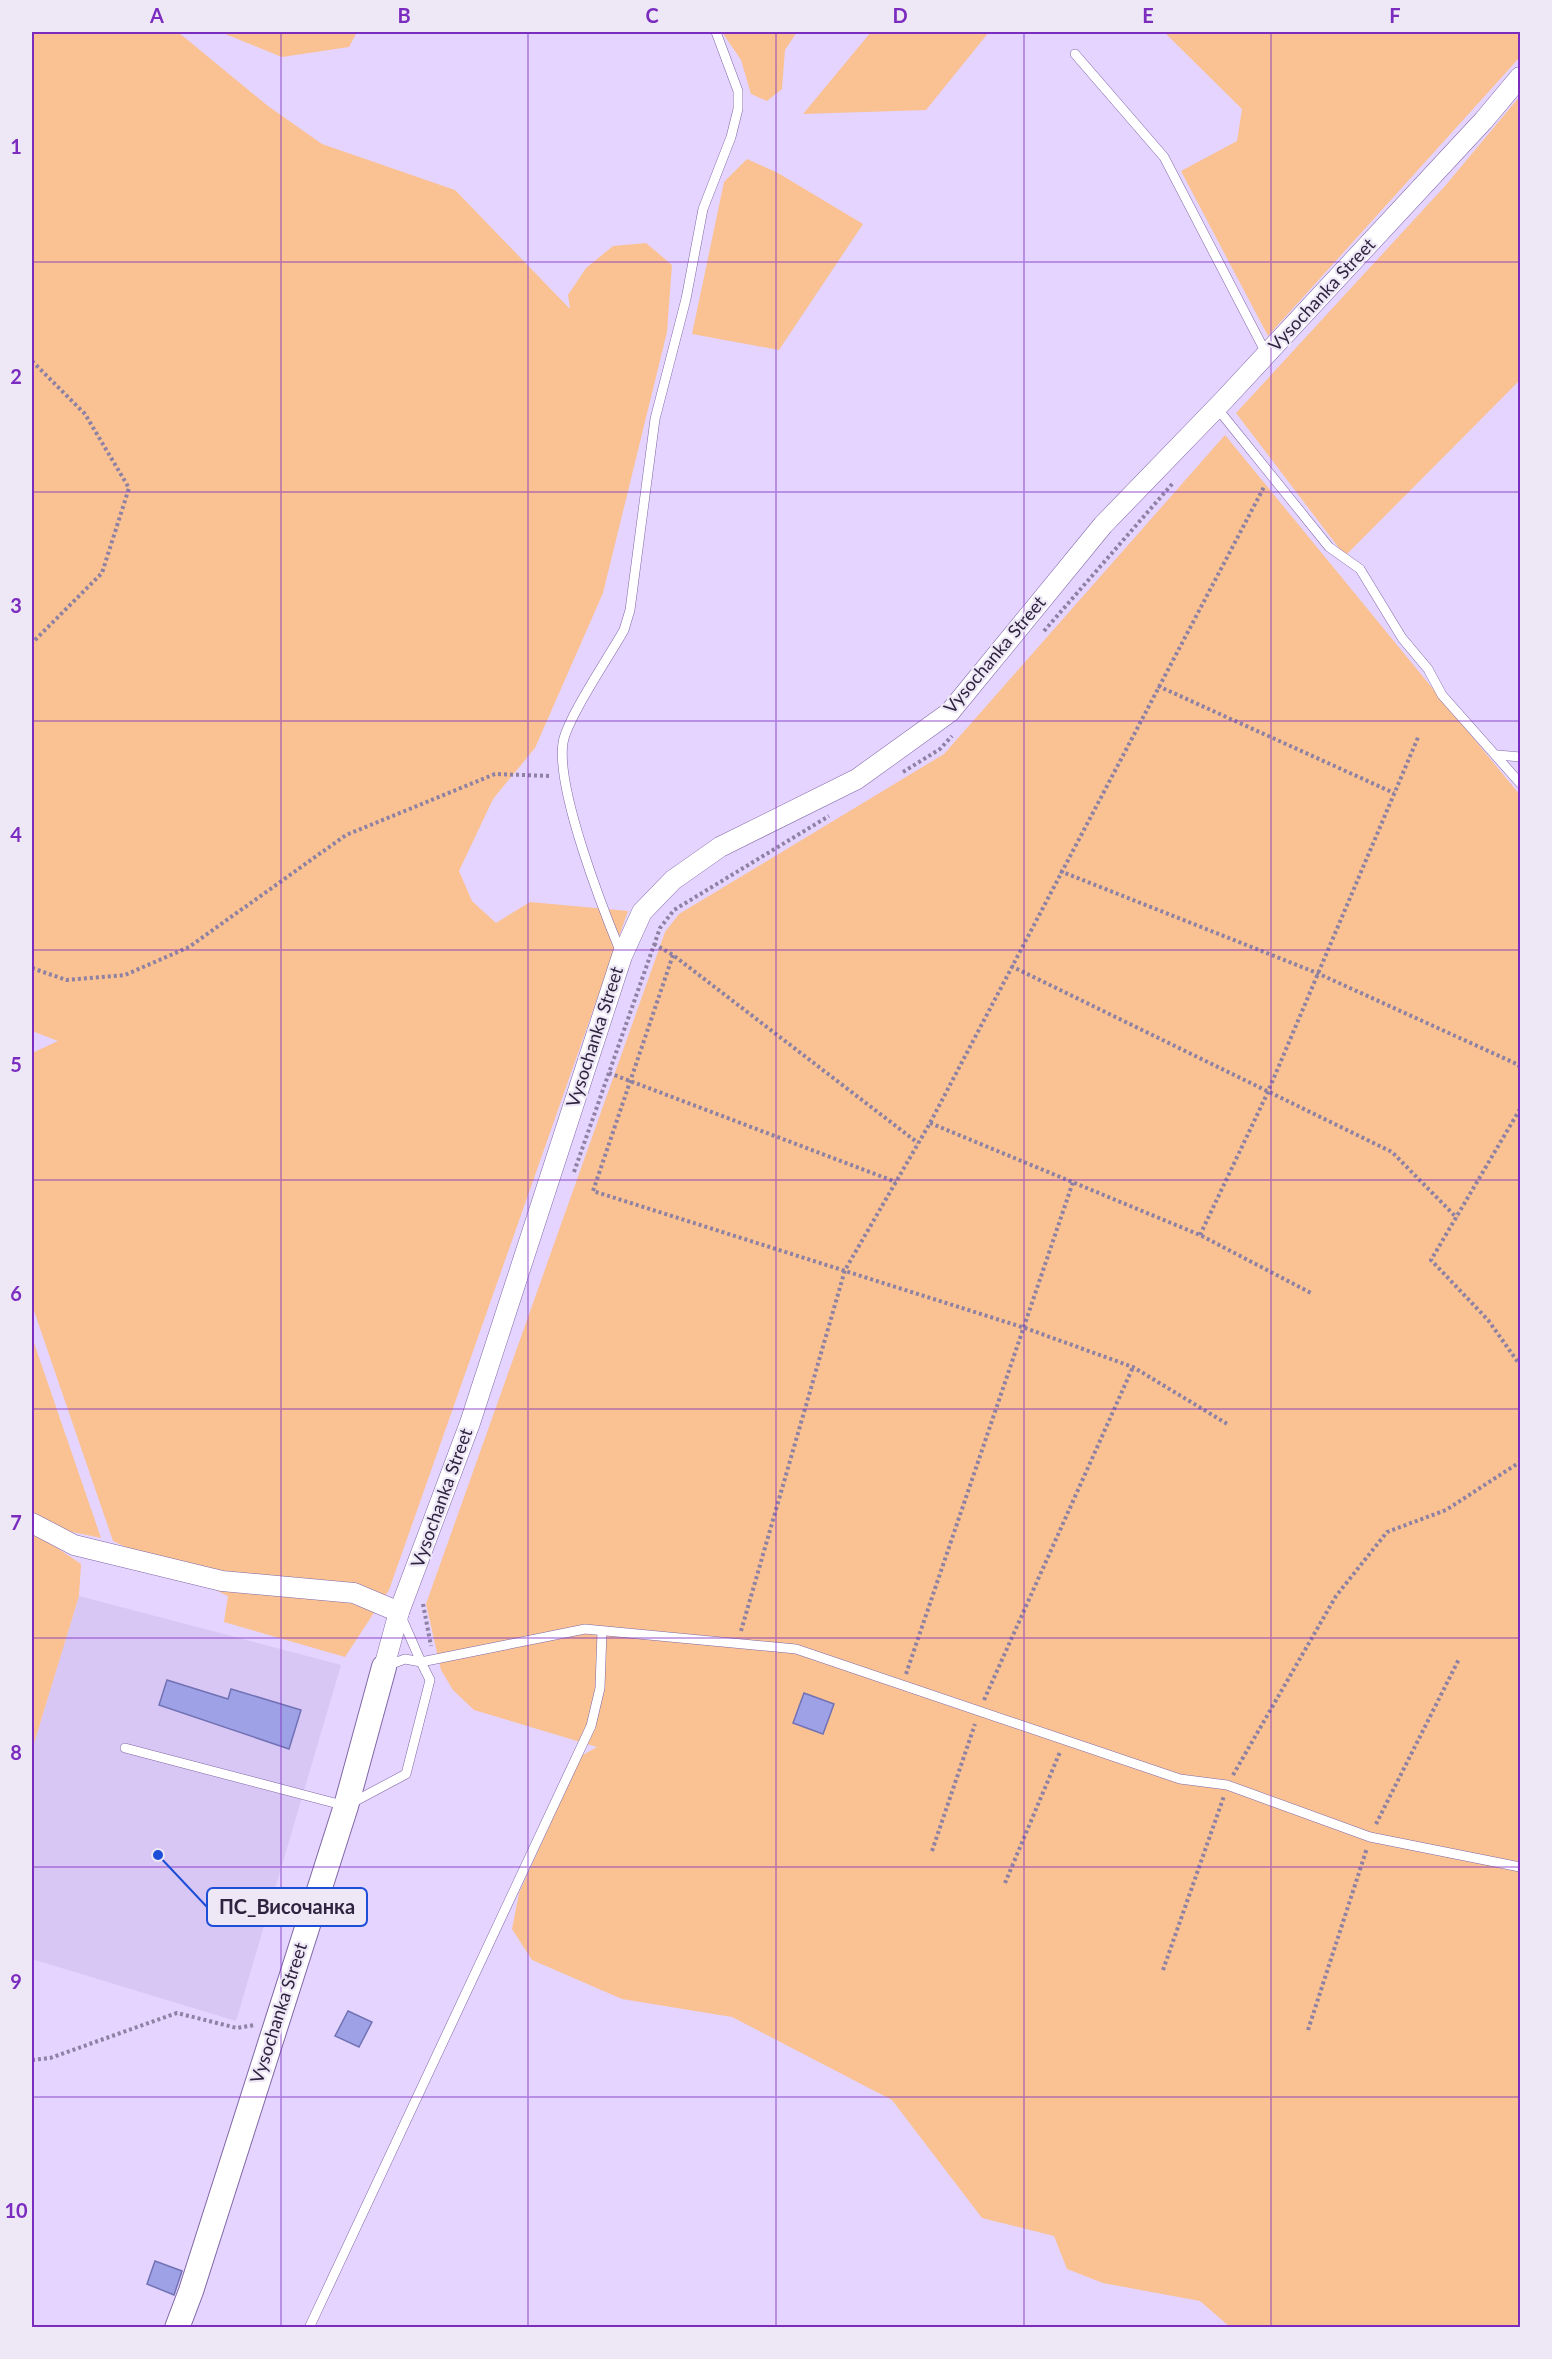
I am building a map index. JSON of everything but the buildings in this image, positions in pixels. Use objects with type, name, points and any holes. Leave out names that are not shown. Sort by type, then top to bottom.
[{"type":"street","name":"Vysochanka Street","points":[[182,2326],[275,2023],[346,1806],[399,1612],[470,1423],[622,956],[642,912],[673,880],[720,847],[857,778],[950,712],[1103,525],[1267,355],[1521,77]]},
{"type":"street","points":[[32,1523],[74,1545],[211,1578],[354,1593],[399,1612]]},
{"type":"lane","points":[[622,956],[584,852],[563,776],[563,741],[624,630],[630,610],[655,419],[686,299],[703,209],[731,137],[738,109],[738,91],[716,32]]},
{"type":"lane","points":[[1075,54],[1164,158],[1267,355]]},
{"type":"lane","points":[[1217,408],[1329,547],[1360,569],[1402,638],[1428,669],[1442,695],[1521,783]]},
{"type":"lane","points":[[1498,755],[1521,757]]},
{"type":"lane","points":[[125,1748],[346,1806],[406,1774],[430,1680],[399,1612]]},
{"type":"lane","points":[[384,1667],[405,1659],[421,1662],[585,1629],[796,1649],[903,1683],[1180,1779],[1227,1785],[1370,1837],[1521,1867]]},
{"type":"lane","points":[[309,2328],[591,1726],[600,1688],[602,1631]]},
{"type":"path","points":[[32,361],[85,414],[129,488],[102,573],[32,643]]},
{"type":"path","points":[[1041,634],[1181,474]]},
{"type":"path","points":[[737,1643],[845,1270],[930,1123],[1270,474]]},
{"type":"path","points":[[1158,686],[1394,793]]},
{"type":"path","points":[[899,774],[940,749],[956,732]]},
{"type":"path","points":[[1200,1235],[1267,1094],[1419,735]]},
{"type":"path","points":[[32,968],[66,980],[125,975],[189,947],[346,835],[495,774],[563,776]]},
{"type":"path","points":[[573,1174],[660,928],[675,910],[838,811]]},
{"type":"path","points":[[1060,871],[1317,973],[1519,1065],[1521,1071]]},
{"type":"path","points":[[654,944],[673,955],[918,1143]]},
{"type":"path","points":[[673,955],[593,1191],[1025,1328],[1133,1367],[1229,1425]]},
{"type":"path","points":[[1011,966],[1267,1094],[1392,1152],[1458,1218]]},
{"type":"path","points":[[609,1073],[896,1182]]},
{"type":"path","points":[[1521,1108],[1458,1218],[1431,1260],[1488,1320],[1521,1365]]},
{"type":"path","points":[[930,1123],[1200,1235],[1311,1293]]},
{"type":"path","points":[[903,1683],[1073,1182]]},
{"type":"path","points":[[932,1851],[980,1711],[1133,1367]]},
{"type":"path","points":[[1163,1970],[1227,1785],[1335,1596],[1387,1532],[1446,1510],[1521,1462]]},
{"type":"path","points":[[422,1602],[434,1659]]},
{"type":"path","points":[[1005,1883],[1065,1740]]},
{"type":"path","points":[[32,2060],[50,2058],[177,2013],[237,2028],[275,2023]]},
{"type":"shaded area","points":[[32,32],[178,32],[268,106],[322,144],[455,190],[570,309],[568,295],[586,268],[613,246],[646,243],[672,265],[667,332],[603,593],[535,748],[493,799],[459,871],[472,901],[496,923],[530,902],[628,911],[389,1590],[345,1657],[224,1622],[228,1596],[113,1541],[32,1305],[32,1053],[58,1041],[32,1031]]},
{"type":"shaded area","points":[[220,32],[357,32],[349,47],[282,57]]},
{"type":"shaded area","points":[[722,32],[797,32],[785,50],[782,89],[767,101],[751,94],[741,60]]},
{"type":"shaded area","points":[[871,32],[989,32],[926,110],[803,114]]},
{"type":"shaded area","points":[[1164,32],[1520,32],[1520,57],[1268,336],[1181,171],[1237,141],[1242,109]]},
{"type":"shaded area","points":[[1520,96],[1520,380],[1345,556],[1236,413],[1445,186]]},
{"type":"shaded area","points":[[747,159],[778,173],[863,224],[779,350],[692,334],[724,182]]},
{"type":"shaded area","points":[[1225,435],[1520,795],[1520,2327],[1230,2327],[1200,2301],[1103,2283],[1067,2269],[1054,2236],[982,2218],[892,2100],[732,2017],[622,1999],[532,1960],[512,1929],[519,1893],[581,1756],[597,1747],[474,1710],[453,1690],[441,1670],[426,1604],[665,932],[679,914],[944,754]]},
{"type":"shaded area","points":[[32,1337],[101,1538],[49,1527],[32,1518]]},
{"type":"shaded area","points":[[32,1531],[81,1564],[79,1596],[32,1750]]},
{"type":"shaded area","points":[[79,1596],[341,1665],[236,2021],[32,1959],[32,1750]]},
{"type":"place","name":"ПС_Височанка","points":[[158,1855]]}]
